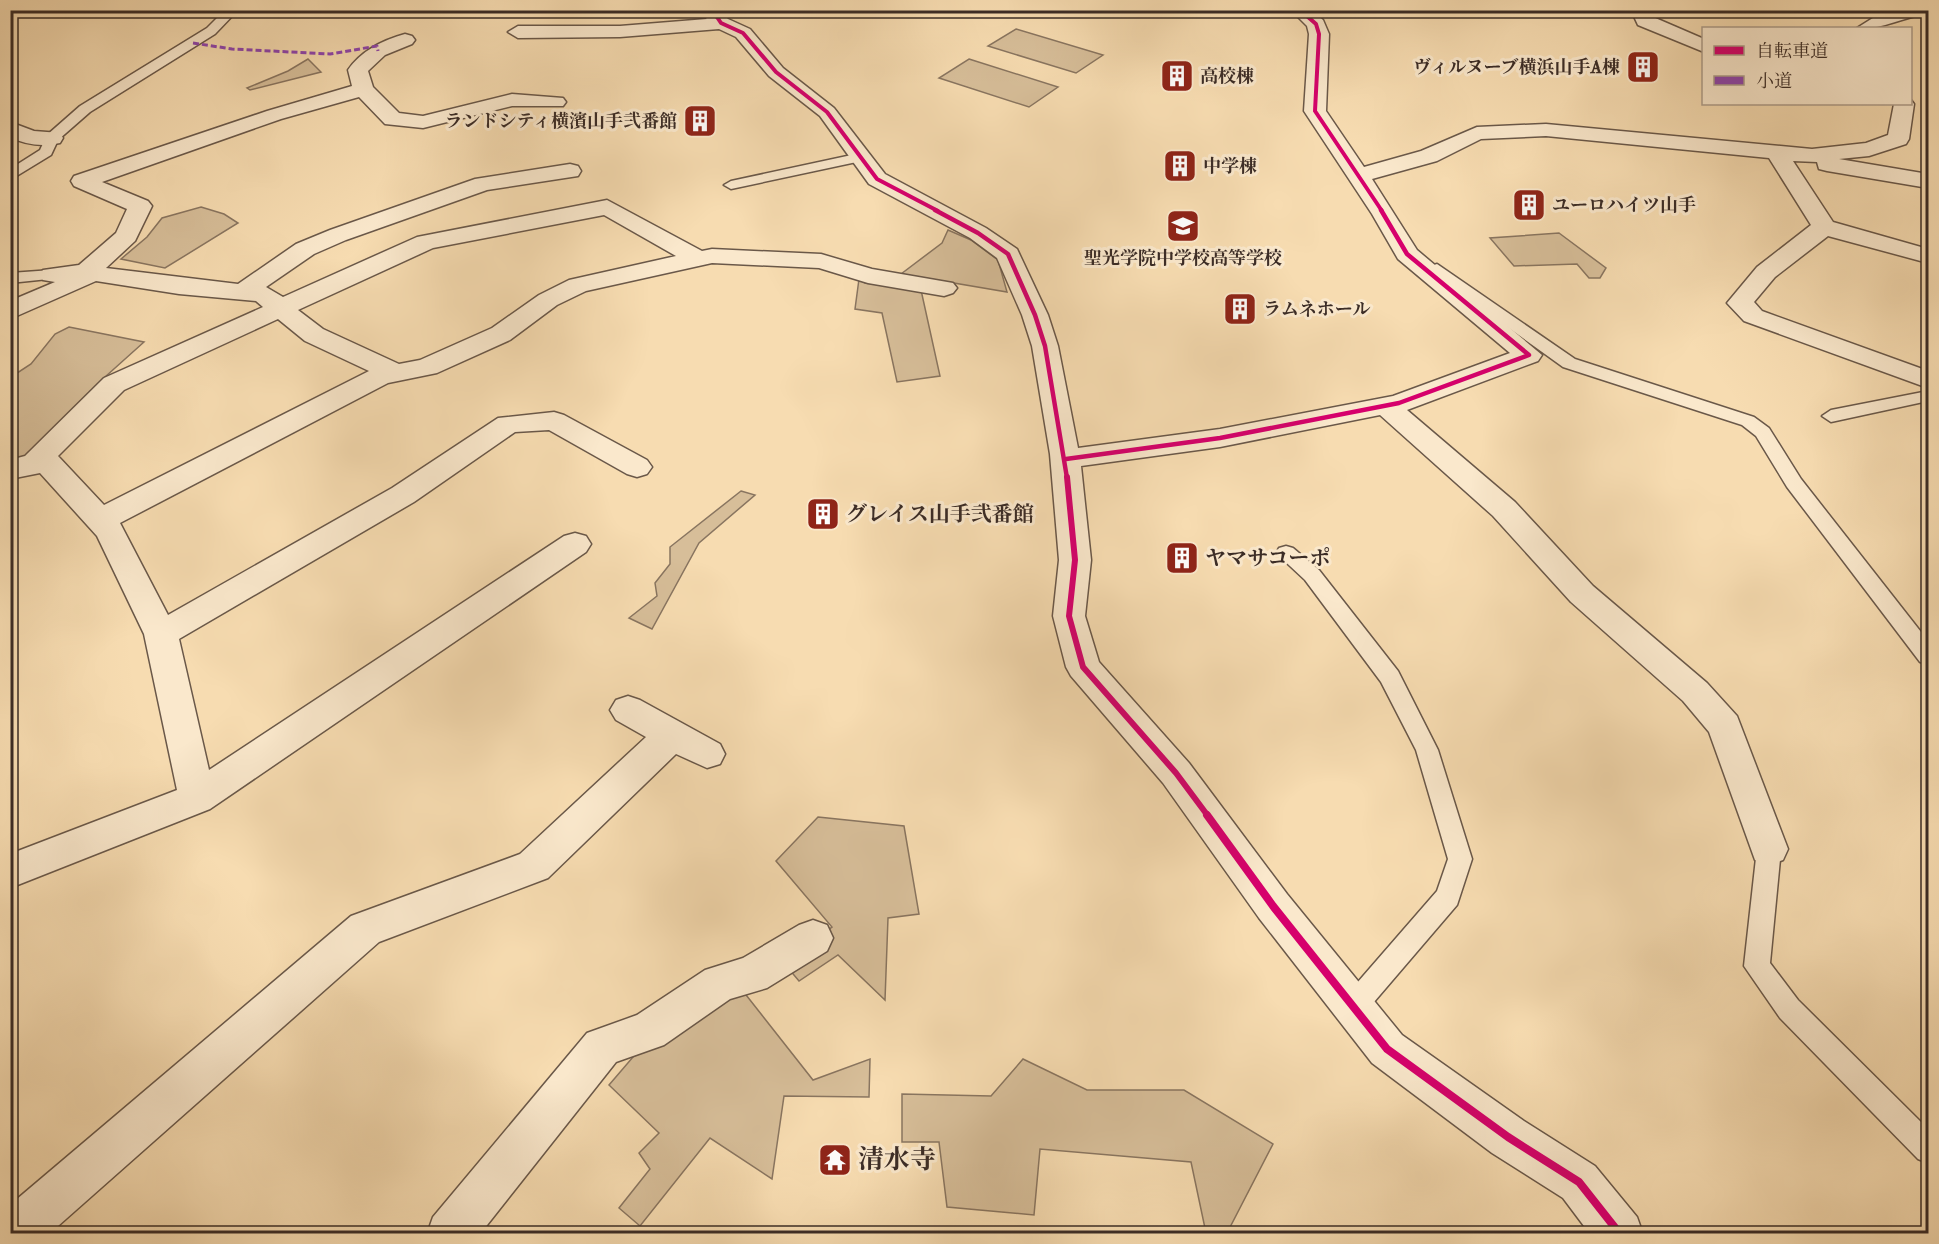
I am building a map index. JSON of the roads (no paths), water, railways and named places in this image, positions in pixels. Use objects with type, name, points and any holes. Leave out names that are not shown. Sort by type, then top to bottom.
[{"type":"street","points":[[1066,459],[1220,438],[1386,406],[1528,355],[1407,254],[1384,214],[1315,111],[1319,34],[1316,24],[1300,10]]},
{"type":"street","points":[[1640,10],[1645,21],[1702,45]]},
{"type":"street","points":[[1869,27],[1892,15],[1916,10]]},
{"type":"street","points":[[518,32],[594,34],[663,32],[713,17],[743,33],[776,72],[827,112],[877,179],[978,233],[1008,254],[1035,315],[1045,346],[1066,459],[1076,560],[1069,616],[1083,667],[1119,711],[1176,773],[1273,906],[1387,1049],[1508,1137],[1580,1182],[1620,1233]]},
{"type":"street","points":[[405,40],[378,51],[358,70],[363,89],[393,120],[423,122],[512,100],[556,102]]},
{"type":"street","points":[[10,310],[92,272],[128,236],[140,206],[82,181],[274,115],[363,89]]},
{"type":"street","points":[[1358,176],[1429,156],[1477,133],[1546,130],[1812,156],[1869,149],[1898,139],[1904,105]]},
{"type":"street","points":[[10,128],[30,138],[52,138]]},
{"type":"street","points":[[1776,152],[1824,226],[1929,256]]},
{"type":"street","points":[[1812,156],[1829,165],[1929,181]]},
{"type":"street","points":[[243,292],[305,249],[427,203],[483,184],[570,171]]},
{"type":"street","points":[[427,203],[451,237]]},
{"type":"street","points":[[23,466],[114,384],[426,242],[607,207],[699,259]]},
{"type":"street","points":[[1824,226],[1766,272],[1740,303],[1753,316],[1929,380]]},
{"type":"street","points":[[100,520],[380,376],[427,367],[501,334],[548,300],[578,285],[712,256],[821,261],[868,276],[944,288]]},
{"type":"street","points":[[52,275],[92,272],[179,286],[263,294],[314,335],[396,373]]},
{"type":"street","points":[[1386,406],[1504,509],[1582,594],[1695,692],[1724,726],[1769,849]]},
{"type":"street","points":[[160,634],[403,495],[507,424],[554,421],[637,467]]},
{"type":"street","points":[[23,466],[48,463],[110,531],[160,634],[197,798]]},
{"type":"street","points":[[10,871],[197,798],[575,544]]},
{"type":"street","points":[[13,1233],[365,929],[534,866],[689,744],[628,710]]},
{"type":"street","points":[[450,1233],[602,1047],[649,1031],[720,983],[752,975],[813,938]]},
{"type":"lane","points":[[10,176],[46,152],[52,138],[102,97],[212,31],[232,10]]},
{"type":"lane","points":[[731,185],[861,157]]},
{"type":"lane","points":[[1407,254],[1421,257],[1531,338],[1569,363],[1748,421],[1763,432],[1794,483],[1929,656]]},
{"type":"lane","points":[[10,278],[52,275]]},
{"type":"lane","points":[[1832,416],[1929,396]]},
{"type":"lane","points":[[1286,553],[1312,575],[1390,677],[1427,750],[1460,859],[1448,897],[1353,1007]]},
{"type":"lane","points":[[1769,849],[1757,966],[1789,1009],[1929,1149]]},
{"type":"place","name":"ヴィルヌーブ横浜山手A棟","points":[[1643,67]]},
{"type":"place","name":"高校棟","points":[[1177,76]]},
{"type":"place","name":"ランドシティ横濱山手弐番館","points":[[700,121]]},
{"type":"place","name":"中学棟","points":[[1180,166]]},
{"type":"place","name":"ユーロハイツ山手","points":[[1529,205]]},
{"type":"place","name":"聖光学院中学校高等学校","points":[[1183,226]]},
{"type":"place","name":"ラムネホール","points":[[1240,309]]},
{"type":"place","name":"グレイス山手弐番館","points":[[823,514]]},
{"type":"place","name":"ヤマサコーポ","points":[[1182,558]]},
{"type":"place","name":"清水寺","points":[[835,1160]]}]
